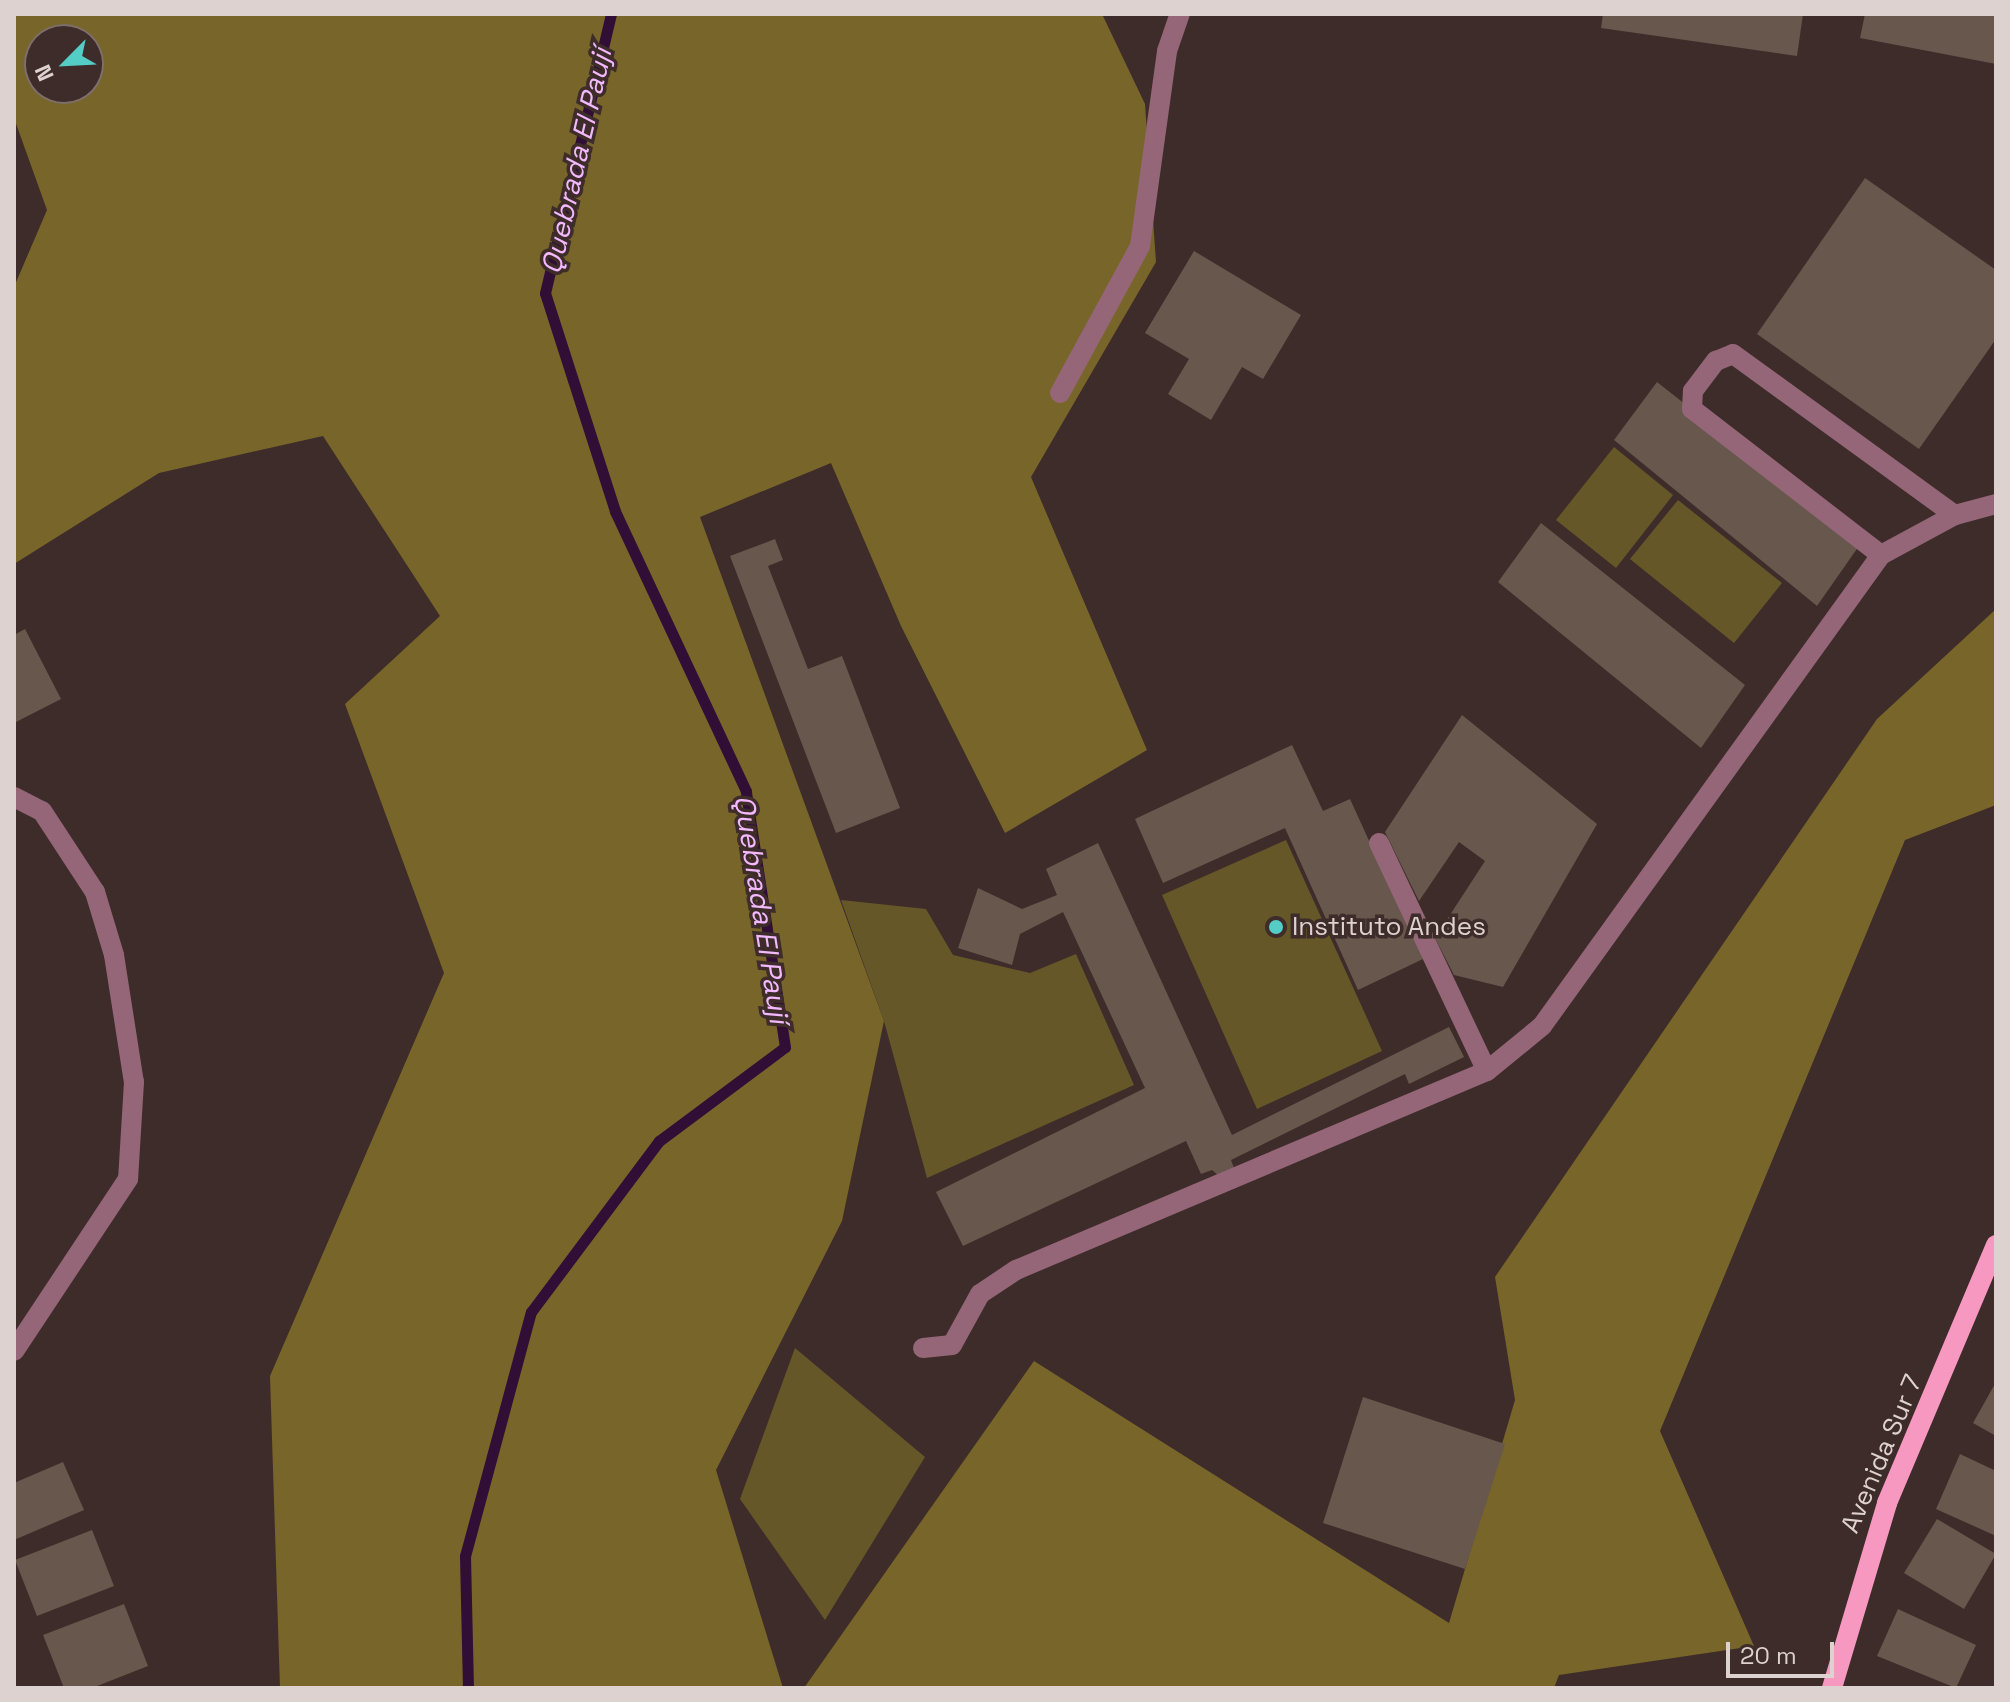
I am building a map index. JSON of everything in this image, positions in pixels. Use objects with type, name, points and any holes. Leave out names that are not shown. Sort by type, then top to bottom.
[{"type":"main road","name":"Avenida Sur 7","points":[[1832,1688],[1887,1503],[1996,1245]]},
{"type":"street","points":[[1060,393],[1140,246],[1167,51],[1180,14]]},
{"type":"street","points":[[1881,555],[1692,409],[1693,391],[1716,361],[1733,354],[1955,515]]},
{"type":"street","points":[[923,1348],[952,1345],[980,1294],[1016,1270],[1487,1071],[1542,1026],[1881,555],[1955,515],[1996,504]]},
{"type":"street","points":[[14,797],[42,811],[95,892],[114,955],[134,1082],[128,1179],[14,1351]]},
{"type":"street","points":[[1379,843],[1487,1071]]},
{"type":"shaded area","points":[[14,14],[1102,14],[1145,104],[1156,262],[1031,477],[1147,750],[1005,833],[901,626],[831,463],[700,517],[884,1021],[842,1221],[716,1470],[783,1688],[280,1688],[270,1376],[444,973],[345,704],[440,616],[323,436],[159,473],[14,564],[14,287],[47,210],[14,118]]},
{"type":"shaded area","points":[[1614,447],[1673,495],[1616,568],[1556,520]]},
{"type":"shaded area","points":[[1678,500],[1782,583],[1734,643],[1630,559]]},
{"type":"shaded area","points":[[1996,609],[1996,805],[1905,840],[1660,1431],[1754,1646],[1559,1675],[1554,1688],[804,1688],[1034,1361],[1449,1623],[1515,1400],[1495,1277],[1877,719]]},
{"type":"shaded area","points":[[1286,840],[1382,1051],[1257,1109],[1162,895]]},
{"type":"shaded area","points":[[841,900],[926,909],[953,955],[1030,973],[1076,954],[1134,1085],[927,1178],[884,1021]]},
{"type":"shaded area","points":[[795,1348],[925,1457],[825,1620],[740,1499]]},
{"type":"building","points":[[1603,14],[1803,14],[1797,56],[1601,28]]},
{"type":"building","points":[[1865,14],[1996,14],[1996,64],[1860,38]]},
{"type":"building","points":[[1865,178],[1996,270],[1996,339],[1919,449],[1757,334]]},
{"type":"building","points":[[1194,251],[1301,315],[1263,379],[1242,367],[1211,420],[1168,394],[1189,359],[1145,333]]},
{"type":"building","points":[[1657,382],[1861,543],[1817,606],[1614,440]]},
{"type":"building","points":[[1541,523],[1745,685],[1701,748],[1498,582]]},
{"type":"building","points":[[775,539],[783,560],[768,566],[808,669],[842,656],[900,808],[836,833],[730,556]]},
{"type":"building","points":[[25,629],[61,699],[14,723],[14,635]]},
{"type":"building","points":[[1462,715],[1597,824],[1503,987],[1454,975],[1435,938],[1485,861],[1459,842],[1419,901],[1385,832]]},
{"type":"building","points":[[1292,745],[1323,811],[1350,799],[1423,959],[1358,990],[1285,828],[1163,883],[1135,819]]},
{"type":"building","points":[[1098,843],[1232,1135],[1449,1027],[1464,1057],[1409,1084],[1405,1074],[1231,1160],[1234,1168],[1219,1176],[1212,1170],[1201,1174],[1186,1141],[963,1246],[936,1192],[1145,1088],[1063,912],[1020,934],[1012,965],[958,948],[978,888],[1022,909],[1057,895],[1046,869]]},
{"type":"building","points":[[1996,1382],[1996,1436],[1973,1423]]},
{"type":"building","points":[[1363,1397],[1505,1444],[1465,1569],[1323,1523]]},
{"type":"building","points":[[1960,1454],[1996,1471],[1996,1536],[1936,1509]]},
{"type":"building","points":[[63,1462],[84,1510],[14,1540],[14,1483]]},
{"type":"building","points":[[1937,1519],[1996,1554],[1964,1609],[1904,1573]]},
{"type":"building","points":[[92,1530],[114,1586],[37,1616],[15,1560]]},
{"type":"building","points":[[124,1604],[148,1666],[92,1688],[64,1688],[43,1635]]},
{"type":"building","points":[[1898,1609],[1976,1645],[1956,1688],[1877,1656]]},
{"type":"waterway","name":"Quebrada El Paují","points":[[468,1688],[465,1556],[531,1312],[659,1141],[785,1047],[746,791],[615,511],[545,293],[611,14]]},
{"type":"place","name":"Instituto Andes","points":[[1276,927]]}]
